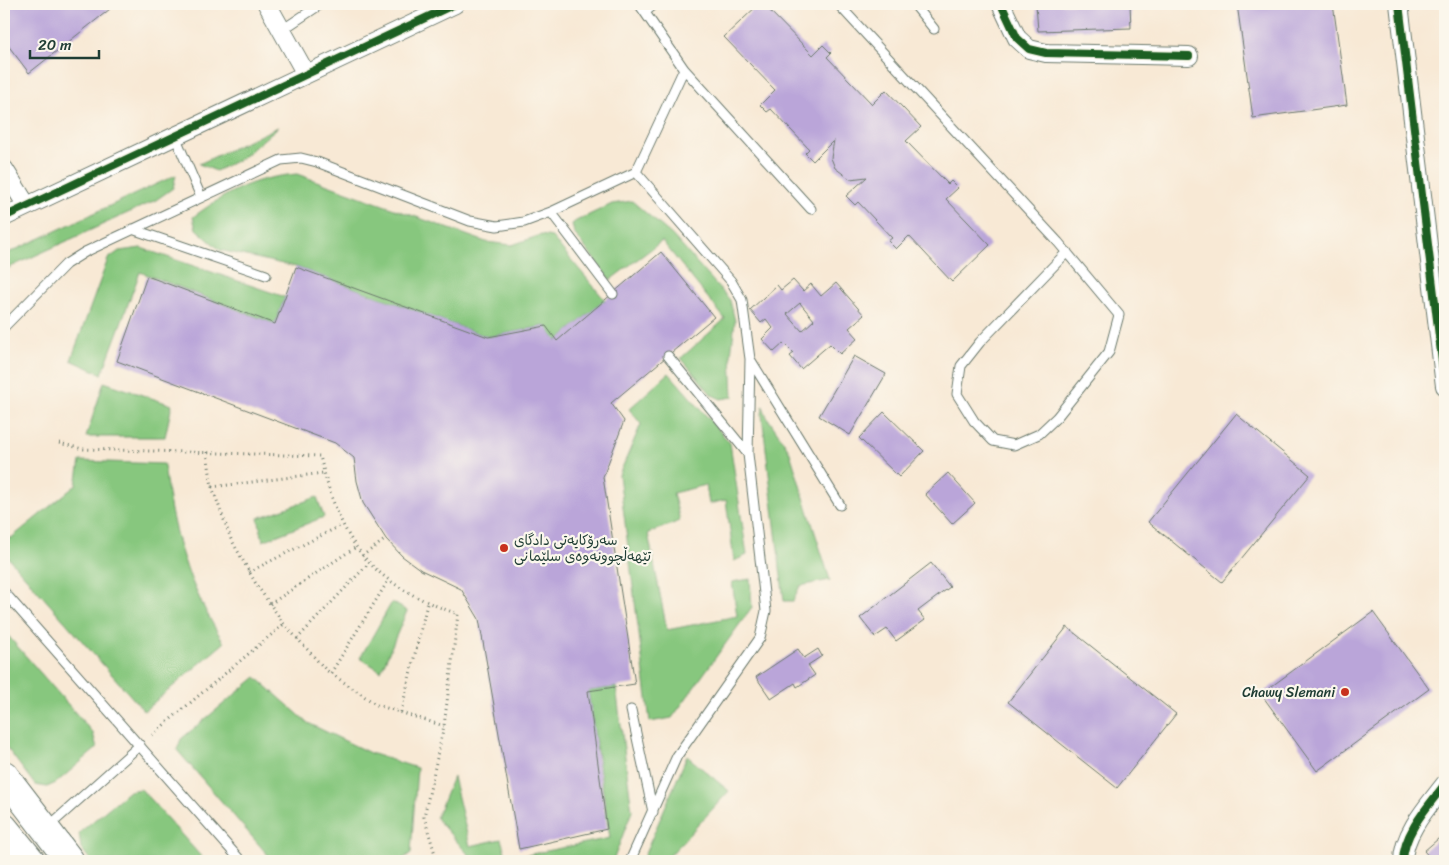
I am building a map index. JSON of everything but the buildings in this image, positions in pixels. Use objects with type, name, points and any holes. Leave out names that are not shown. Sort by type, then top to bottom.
[{"type":"highway","points":[[4,775],[70,861]]},
{"type":"highway","points":[[4,828],[31,861]]},
{"type":"street","points":[[267,4],[306,74]]},
{"type":"street","points":[[4,217],[455,4]]},
{"type":"street","points":[[1001,4],[1017,38],[1029,49],[1046,53],[1189,56]]},
{"type":"street","points":[[1399,4],[1445,386]]},
{"type":"street","points":[[4,169],[27,206]]},
{"type":"street","points":[[1403,861],[1406,843],[1412,831],[1445,784]]},
{"type":"lane","points":[[282,30],[321,4]]},
{"type":"lane","points":[[640,4],[684,69],[811,209]]},
{"type":"lane","points":[[645,12],[656,4]]},
{"type":"lane","points":[[838,4],[1066,252],[1119,315],[1109,352],[1057,417],[1039,434],[1014,445],[994,441],[974,421],[957,394],[961,366],[980,342],[1066,252]]},
{"type":"lane","points":[[914,4],[934,28]]},
{"type":"lane","points":[[4,327],[66,264],[201,196],[281,160],[300,158],[470,220],[497,226],[509,225],[551,212],[636,172],[684,69]]},
{"type":"lane","points":[[175,136],[201,196]]},
{"type":"lane","points":[[630,861],[677,756],[760,638],[766,611],[748,454],[750,359],[742,300],[731,281],[636,172]]},
{"type":"lane","points":[[551,212],[613,294]]},
{"type":"lane","points":[[132,230],[266,275]]},
{"type":"lane","points":[[668,356],[748,454]]},
{"type":"lane","points":[[750,359],[840,505]]},
{"type":"lane","points":[[4,592],[241,861]]},
{"type":"lane","points":[[631,710],[653,812]]},
{"type":"lane","points":[[47,829],[140,746]]},
{"type":"path","points":[[59,443],[82,449],[320,456],[342,525],[368,564],[388,581],[428,604],[458,614],[444,726],[424,816],[437,861]]},
{"type":"path","points":[[207,452],[212,487],[231,539],[249,572],[284,624],[331,673],[378,705],[444,726]]},
{"type":"path","points":[[212,487],[324,473]]},
{"type":"path","points":[[249,572],[342,525]]},
{"type":"path","points":[[362,556],[386,539]]},
{"type":"path","points":[[270,604],[356,547]]},
{"type":"path","points":[[298,639],[368,564]]},
{"type":"path","points":[[331,673],[388,581]]},
{"type":"path","points":[[401,713],[428,604]]},
{"type":"path","points":[[140,746],[284,624]]},
{"type":"green space","points":[[278,127],[242,158],[216,171],[199,164]]},
{"type":"green space","points":[[297,174],[486,242],[512,245],[541,235],[552,237],[605,300],[557,341],[545,326],[488,337],[296,267],[220,250],[196,229],[193,217],[230,193],[267,179]]},
{"type":"green space","points":[[176,175],[173,188],[156,200],[4,270],[4,255]]},
{"type":"green space","points":[[632,201],[672,235],[730,300],[735,321],[731,355],[733,397],[721,399],[712,395],[681,358],[725,319],[662,241],[610,280],[574,233],[572,224],[576,221],[612,204]]},
{"type":"green space","points":[[141,248],[285,297],[275,324],[140,272],[102,374],[71,360],[108,259],[119,251]]},
{"type":"green space","points":[[669,373],[730,443],[747,555],[734,561],[726,500],[709,504],[706,485],[673,493],[680,521],[648,533],[667,630],[737,616],[732,582],[750,579],[752,607],[672,718],[650,722],[619,475],[641,424],[629,409]]},
{"type":"green space","points":[[104,382],[172,405],[165,437],[86,437]]},
{"type":"green space","points":[[763,406],[767,417],[789,450],[830,580],[800,586],[793,601],[784,601],[762,415]]},
{"type":"green space","points":[[80,461],[164,464],[167,489],[183,557],[200,600],[224,643],[144,711],[4,553],[4,532],[10,539],[76,485]]},
{"type":"green space","points":[[317,497],[324,517],[263,541],[258,518]]},
{"type":"green space","points":[[392,602],[407,611],[381,671],[360,658]]},
{"type":"green space","points":[[4,631],[93,733],[97,748],[56,783],[47,787],[35,785],[4,744]]},
{"type":"green space","points":[[256,677],[308,723],[370,753],[417,768],[411,853],[400,861],[273,861],[177,750],[181,739]]},
{"type":"green space","points":[[616,687],[632,811],[613,861],[474,861],[436,818],[453,777],[470,846],[501,839],[507,859],[610,838],[588,691]]},
{"type":"green space","points":[[687,756],[729,791],[665,861],[642,861]]},
{"type":"green space","points":[[141,789],[205,861],[91,861],[81,848],[79,833],[129,791]]},
{"type":"cycle path","points":[[4,217],[455,4]]},
{"type":"cycle path","points":[[1001,4],[1017,38],[1029,49],[1046,53],[1189,56]]},
{"type":"cycle path","points":[[1399,4],[1445,386]]},
{"type":"cycle path","points":[[1403,861],[1407,840],[1412,830],[1445,784]]},
{"type":"place","name":"سەرۆکایەتی دادگای تێهەڵچوونەوەی سلێمانی","points":[[504,548]]},
{"type":"place","name":"Chawy Slemani","points":[[1345,692]]}]
